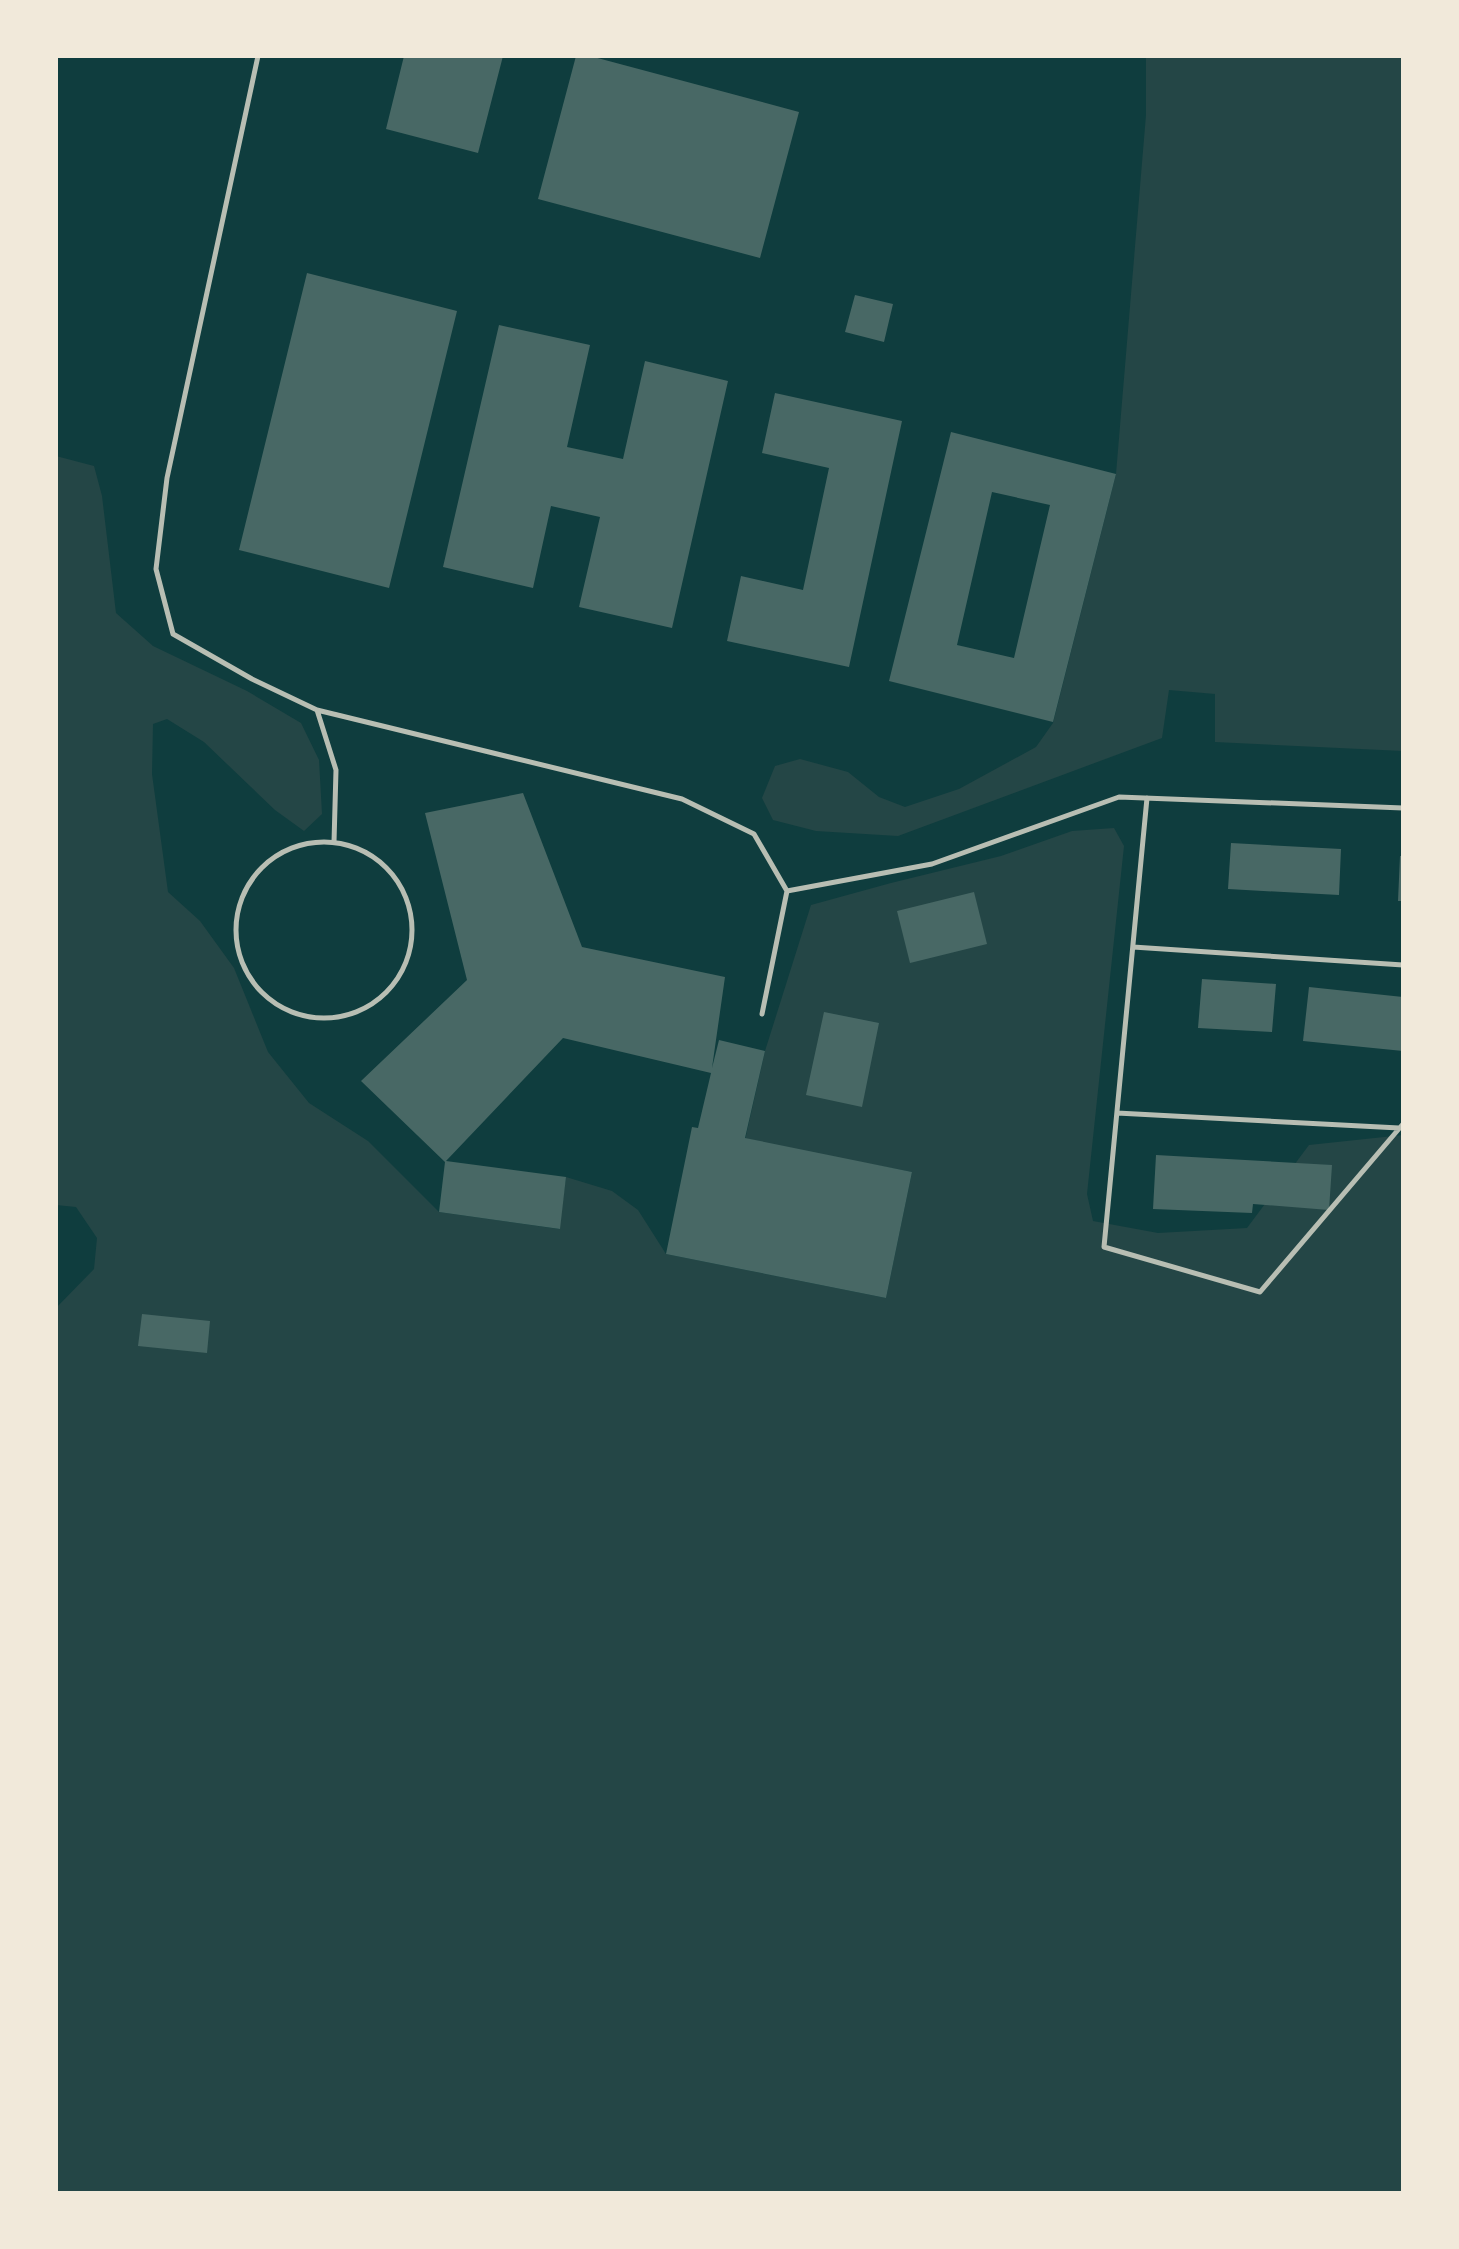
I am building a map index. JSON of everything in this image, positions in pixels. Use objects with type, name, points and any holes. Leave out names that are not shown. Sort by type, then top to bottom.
[{"type":"lane","points":[[258,56],[167,478],[156,569],[173,634],[251,679],[317,710],[682,799],[754,834],[787,891],[762,1014]]},
{"type":"lane","points":[[317,710],[336,770],[334,842]]},
{"type":"lane","points":[[787,891],[932,864],[1119,797],[1403,808]]},
{"type":"lane","points":[[1147,798],[1104,1247],[1260,1292],[1401,1126]]},
{"type":"lane","points":[[334,842],[367,853],[393,875],[409,906],[412,941],[401,974],[378,1000],[348,1016],[313,1019],[280,1008],[254,985],[238,954],[236,920],[246,887],[269,860],[300,844],[334,842]]},
{"type":"lane","points":[[1133,947],[1403,965]]},
{"type":"lane","points":[[1117,1113],[1401,1126]]},
{"type":"shaded area","points":[[1146,56],[1403,56],[1403,751],[1215,742],[1215,694],[1169,690],[1162,738],[898,836],[816,831],[773,820],[762,798],[775,766],[800,759],[848,772],[879,797],[905,807],[959,789],[1036,747],[1053,723],[1116,474],[1146,115]]},
{"type":"shaded area","points":[[56,456],[94,466],[102,496],[116,613],[153,646],[247,691],[301,723],[319,760],[322,814],[304,831],[275,810],[204,742],[167,719],[153,724],[152,774],[168,892],[200,921],[234,968],[268,1052],[309,1103],[368,1141],[439,1212],[559,1229],[566,1177],[612,1191],[638,1210],[666,1254],[886,1298],[912,1172],[745,1140],[765,1051],[811,905],[1001,856],[1072,831],[1114,828],[1124,846],[1087,1194],[1093,1221],[1158,1233],[1247,1228],[1309,1145],[1403,1135],[1403,2193],[56,2193],[56,1308],[94,1269],[97,1238],[76,1207],[56,1205]]},
{"type":"building","points":[[404,56],[503,56],[478,153],[386,129]]},
{"type":"building","points":[[576,56],[590,56],[799,112],[760,258],[538,199]]},
{"type":"building","points":[[307,273],[457,311],[389,588],[239,550]]},
{"type":"building","points":[[855,295],[893,304],[884,342],[845,332]]},
{"type":"building","points":[[499,325],[590,345],[567,447],[623,459],[645,361],[728,381],[672,628],[579,607],[600,517],[551,506],[533,588],[443,567]]},
{"type":"building","points":[[775,393],[902,421],[849,667],[727,641],[741,576],[803,590],[829,468],[762,453]]},
{"type":"building","points":[[951,432],[1116,474],[1053,722],[889,681]],"holes":[[[992,492],[1050,505],[1014,658],[957,645]]]},
{"type":"building","points":[[523,793],[582,947],[725,977],[712,1068],[719,1040],[765,1051],[745,1138],[912,1172],[886,1298],[666,1254],[692,1127],[698,1128],[711,1073],[563,1038],[446,1161],[566,1177],[560,1229],[439,1212],[445,1162],[361,1081],[467,980],[425,813]]},
{"type":"building","points":[[1231,843],[1341,849],[1339,895],[1228,889]]},
{"type":"building","points":[[1400,856],[1403,856],[1403,901],[1398,901]]},
{"type":"building","points":[[974,892],[987,944],[910,963],[897,911]]},
{"type":"building","points":[[1202,979],[1276,984],[1272,1032],[1198,1028]]},
{"type":"building","points":[[1309,987],[1403,997],[1403,1051],[1303,1041]]},
{"type":"building","points":[[824,1012],[879,1023],[862,1107],[806,1095]]},
{"type":"building","points":[[1156,1155],[1332,1165],[1329,1210],[1253,1204],[1252,1213],[1153,1209]]},
{"type":"building","points":[[142,1314],[210,1321],[207,1353],[138,1346]]}]
